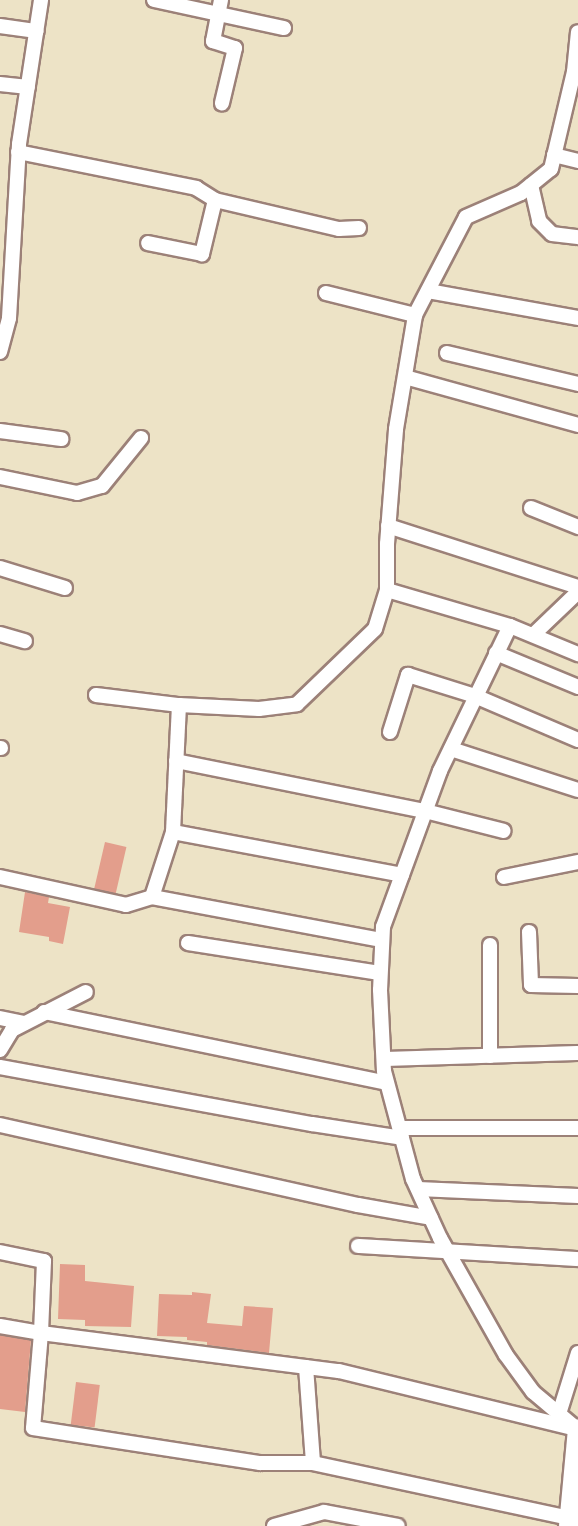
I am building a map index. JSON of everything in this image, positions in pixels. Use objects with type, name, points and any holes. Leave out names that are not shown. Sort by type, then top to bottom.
[{"type":"street","points":[[1,345],[9,318],[6,271],[18,152],[41,0]]},
{"type":"street","points":[[154,0],[220,7],[284,28]]},
{"type":"street","points":[[220,7],[213,41],[235,48],[222,103]]},
{"type":"street","points":[[0,26],[37,31]]},
{"type":"street","points":[[96,695],[179,705],[259,709],[297,704],[375,629],[387,590],[388,526],[396,429],[415,315],[466,217],[521,193],[551,169],[575,84],[578,32]]},
{"type":"street","points":[[0,84],[28,87]]},
{"type":"street","points":[[18,152],[196,188],[215,200],[339,229],[359,228]]},
{"type":"street","points":[[554,155],[578,160]]},
{"type":"street","points":[[531,185],[539,221],[552,234],[578,237]]},
{"type":"street","points":[[148,243],[202,254],[215,200]]},
{"type":"street","points":[[428,291],[578,318]]},
{"type":"street","points":[[326,293],[415,315]]},
{"type":"street","points":[[447,353],[578,384]]},
{"type":"street","points":[[405,376],[578,425]]},
{"type":"street","points":[[0,431],[61,439]]},
{"type":"street","points":[[0,477],[77,494],[102,486],[141,438]]},
{"type":"street","points":[[531,508],[578,527]]},
{"type":"street","points":[[388,526],[578,587]]},
{"type":"street","points":[[0,568],[65,588]]},
{"type":"street","points":[[387,590],[510,626],[578,654]]},
{"type":"street","points":[[533,635],[578,592]]},
{"type":"street","points":[[510,626],[451,748],[425,811],[383,927],[380,973],[384,1059],[387,1083],[418,1189],[447,1250],[506,1355],[533,1392],[578,1429]]},
{"type":"street","points":[[0,634],[25,641]]},
{"type":"street","points":[[496,653],[578,687]]},
{"type":"street","points":[[390,732],[408,675],[475,696],[578,740]]},
{"type":"street","points":[[152,897],[161,861],[173,832],[179,705]]},
{"type":"street","points":[[451,748],[578,790]]},
{"type":"street","points":[[176,761],[425,811],[504,831]]},
{"type":"street","points":[[173,832],[402,875]]},
{"type":"street","points":[[504,877],[578,862]]},
{"type":"street","points":[[0,877],[126,905],[152,897],[382,940]]},
{"type":"street","points":[[529,932],[531,985],[578,986]]},
{"type":"street","points":[[188,943],[380,973]]},
{"type":"street","points":[[490,945],[490,1056]]},
{"type":"street","points":[[0,1050],[12,1030],[86,992]]},
{"type":"street","points":[[44,1012],[387,1083]]},
{"type":"street","points":[[0,1018],[24,1023]]},
{"type":"street","points":[[384,1059],[578,1053]]},
{"type":"street","points":[[0,1067],[312,1124],[401,1133],[578,1128]]},
{"type":"street","points":[[0,1125],[358,1205],[431,1218]]},
{"type":"street","points":[[418,1189],[578,1196]]},
{"type":"street","points":[[358,1246],[578,1259]]},
{"type":"street","points":[[0,1252],[44,1261],[41,1334],[33,1428],[260,1463],[313,1463],[570,1522],[578,1429]]},
{"type":"street","points":[[0,1326],[41,1334],[339,1371],[578,1429]]},
{"type":"street","points":[[559,1414],[578,1353]]},
{"type":"street","points":[[306,1367],[313,1463]]},
{"type":"street","points":[[274,1526],[311,1521],[324,1512],[398,1526]]},
{"type":"building","points":[[105,842],[126,847],[116,894],[94,889]]},
{"type":"building","points":[[25,892],[49,897],[48,903],[70,907],[63,944],[49,941],[49,937],[19,932]]},
{"type":"building","points":[[60,1264],[85,1265],[85,1281],[134,1286],[131,1327],[85,1326],[85,1320],[58,1319]]},
{"type":"building","points":[[192,1292],[211,1294],[207,1323],[242,1326],[244,1306],[273,1308],[269,1353],[207,1345],[207,1342],[187,1340],[187,1337],[157,1336],[159,1294],[192,1295]]},
{"type":"building","points":[[0,1335],[31,1340],[25,1412],[0,1409]]},
{"type":"building","points":[[76,1382],[100,1385],[95,1428],[71,1425]]}]
